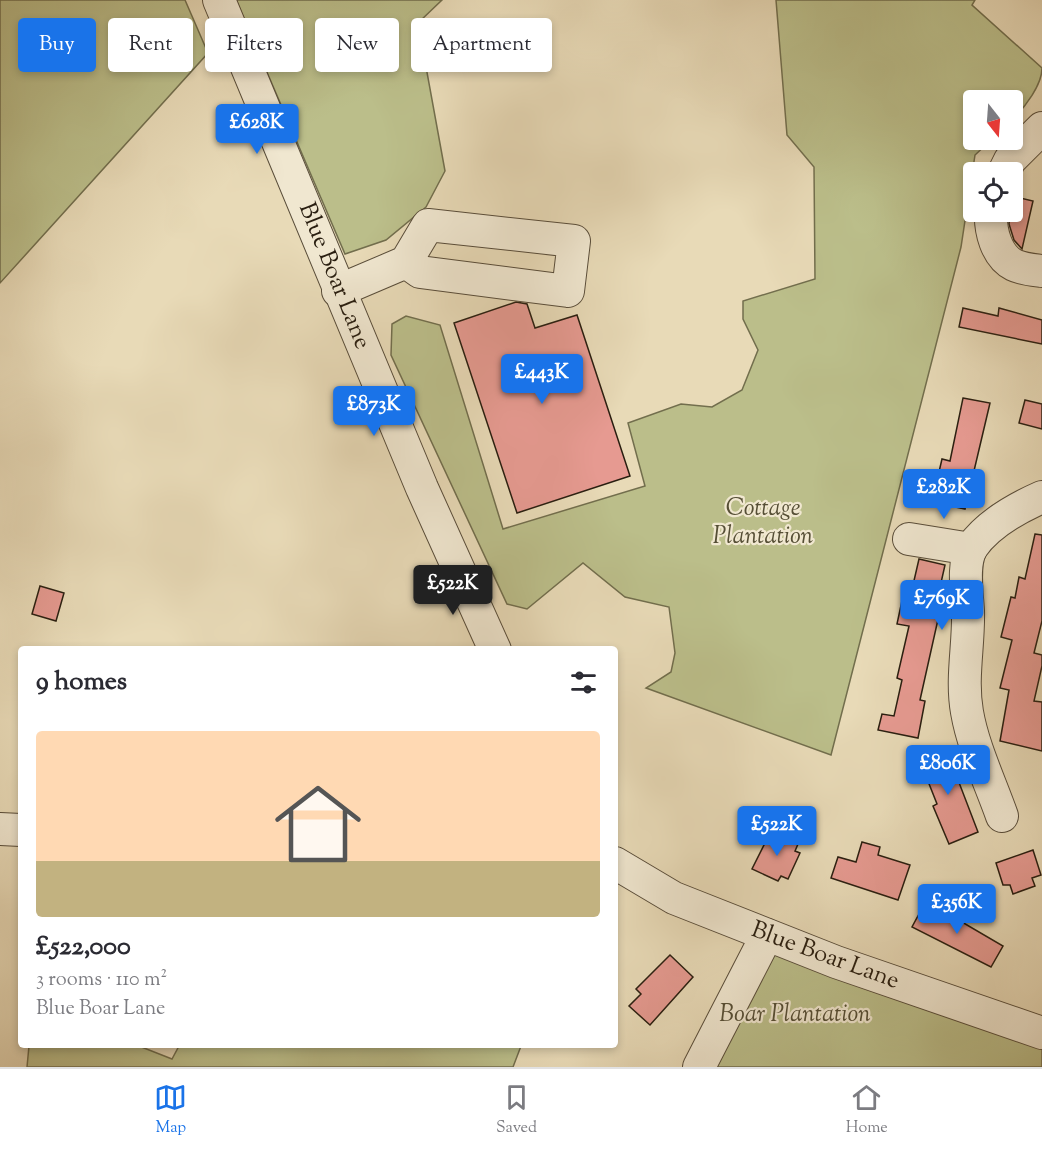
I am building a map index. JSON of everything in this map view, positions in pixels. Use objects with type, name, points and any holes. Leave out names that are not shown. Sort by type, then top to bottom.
[{"type":"street","name":"Blue Boar Lane","points":[[219,0],[422,488],[493,646]]},
{"type":"street","points":[[1009,162],[1042,128]]},
{"type":"street","points":[[992,223],[1000,253],[1014,265],[1042,271]]},
{"type":"street","points":[[339,291],[406,262],[428,225],[574,241],[568,291],[420,272],[406,262]]},
{"type":"street","points":[[1005,796],[967,713],[964,671],[968,619],[967,573],[971,549],[989,529],[1018,508],[1042,497]]},
{"type":"street","points":[[909,539],[971,549]]},
{"type":"street","points":[[0,830],[18,830]]},
{"type":"street","name":"Blue Boar Lane","points":[[618,865],[674,898],[767,935],[1042,1033]]},
{"type":"street","points":[[699,1067],[767,935]]},
{"type":"green space","points":[[0,0],[185,0],[193,18],[108,18],[108,72],[191,72],[0,283]]},
{"type":"green space","points":[[236,0],[442,0],[423,18],[411,18],[411,72],[427,72],[445,171],[426,207],[386,240],[345,254],[267,72],[303,72],[303,18],[244,18]]},
{"type":"green space","name":"Cottage Plantation","points":[[776,0],[975,0],[972,5],[1042,68],[1036,88],[1023,107],[1023,90],[963,90],[963,150],[980,150],[975,155],[974,162],[963,162],[963,222],[965,222],[961,247],[831,755],[646,688],[671,672],[675,653],[669,607],[625,597],[583,563],[527,609],[507,604],[391,355],[392,324],[406,316],[440,325],[503,529],[645,486],[628,423],[681,404],[712,407],[742,390],[758,350],[743,319],[743,301],[815,279],[814,167],[787,135]]},
{"type":"green space","points":[[193,18],[205,46],[205,56],[193,70]]},
{"type":"green space","name":"Boar Plantation","points":[[768,951],[1042,1046],[1042,1067],[714,1067]]},
{"type":"green space","points":[[29,1048],[144,1048],[172,1059],[178,1048],[520,1048],[513,1067],[27,1067]]},
{"type":"building","points":[[1023,199],[1033,201],[1022,249],[1014,240],[1009,222],[1023,222]]},
{"type":"building","points":[[516,302],[527,304],[535,328],[577,315],[630,476],[517,513],[454,323]]},
{"type":"building","points":[[963,308],[998,316],[999,308],[1042,320],[1042,344],[959,327]]},
{"type":"building","points":[[963,398],[990,403],[965,509],[932,502],[942,459],[950,461]]},
{"type":"building","points":[[1025,400],[1042,404],[1042,429],[1019,423]]},
{"type":"building","points":[[1035,534],[1042,535],[1042,621],[1034,653],[1042,655],[1042,666],[1034,701],[1042,702],[1042,751],[1000,741],[1009,690],[1000,688],[1012,640],[1001,637],[1011,597],[1015,598],[1019,577],[1025,579]]},
{"type":"building","points":[[919,559],[945,565],[938,596],[943,597],[920,700],[925,701],[918,738],[878,730],[882,714],[894,716],[902,680],[897,678],[909,626],[897,624],[903,596],[910,598]]},
{"type":"building","points":[[40,586],[64,593],[56,621],[32,614]]},
{"type":"building","points":[[945,746],[978,832],[949,844],[933,806],[937,804],[918,756]]},
{"type":"building","points":[[771,831],[798,844],[795,851],[800,853],[788,879],[781,876],[778,881],[752,869]]},
{"type":"building","points":[[862,842],[880,847],[878,855],[910,865],[898,900],[831,878],[838,857],[856,862]]},
{"type":"building","points":[[1033,850],[1041,875],[1032,878],[1035,886],[1013,894],[1010,885],[1003,885],[996,863]]},
{"type":"building","points":[[926,901],[1003,946],[991,967],[912,927]]},
{"type":"building","points":[[670,955],[693,977],[650,1025],[629,1006],[641,994],[636,989]]}]
